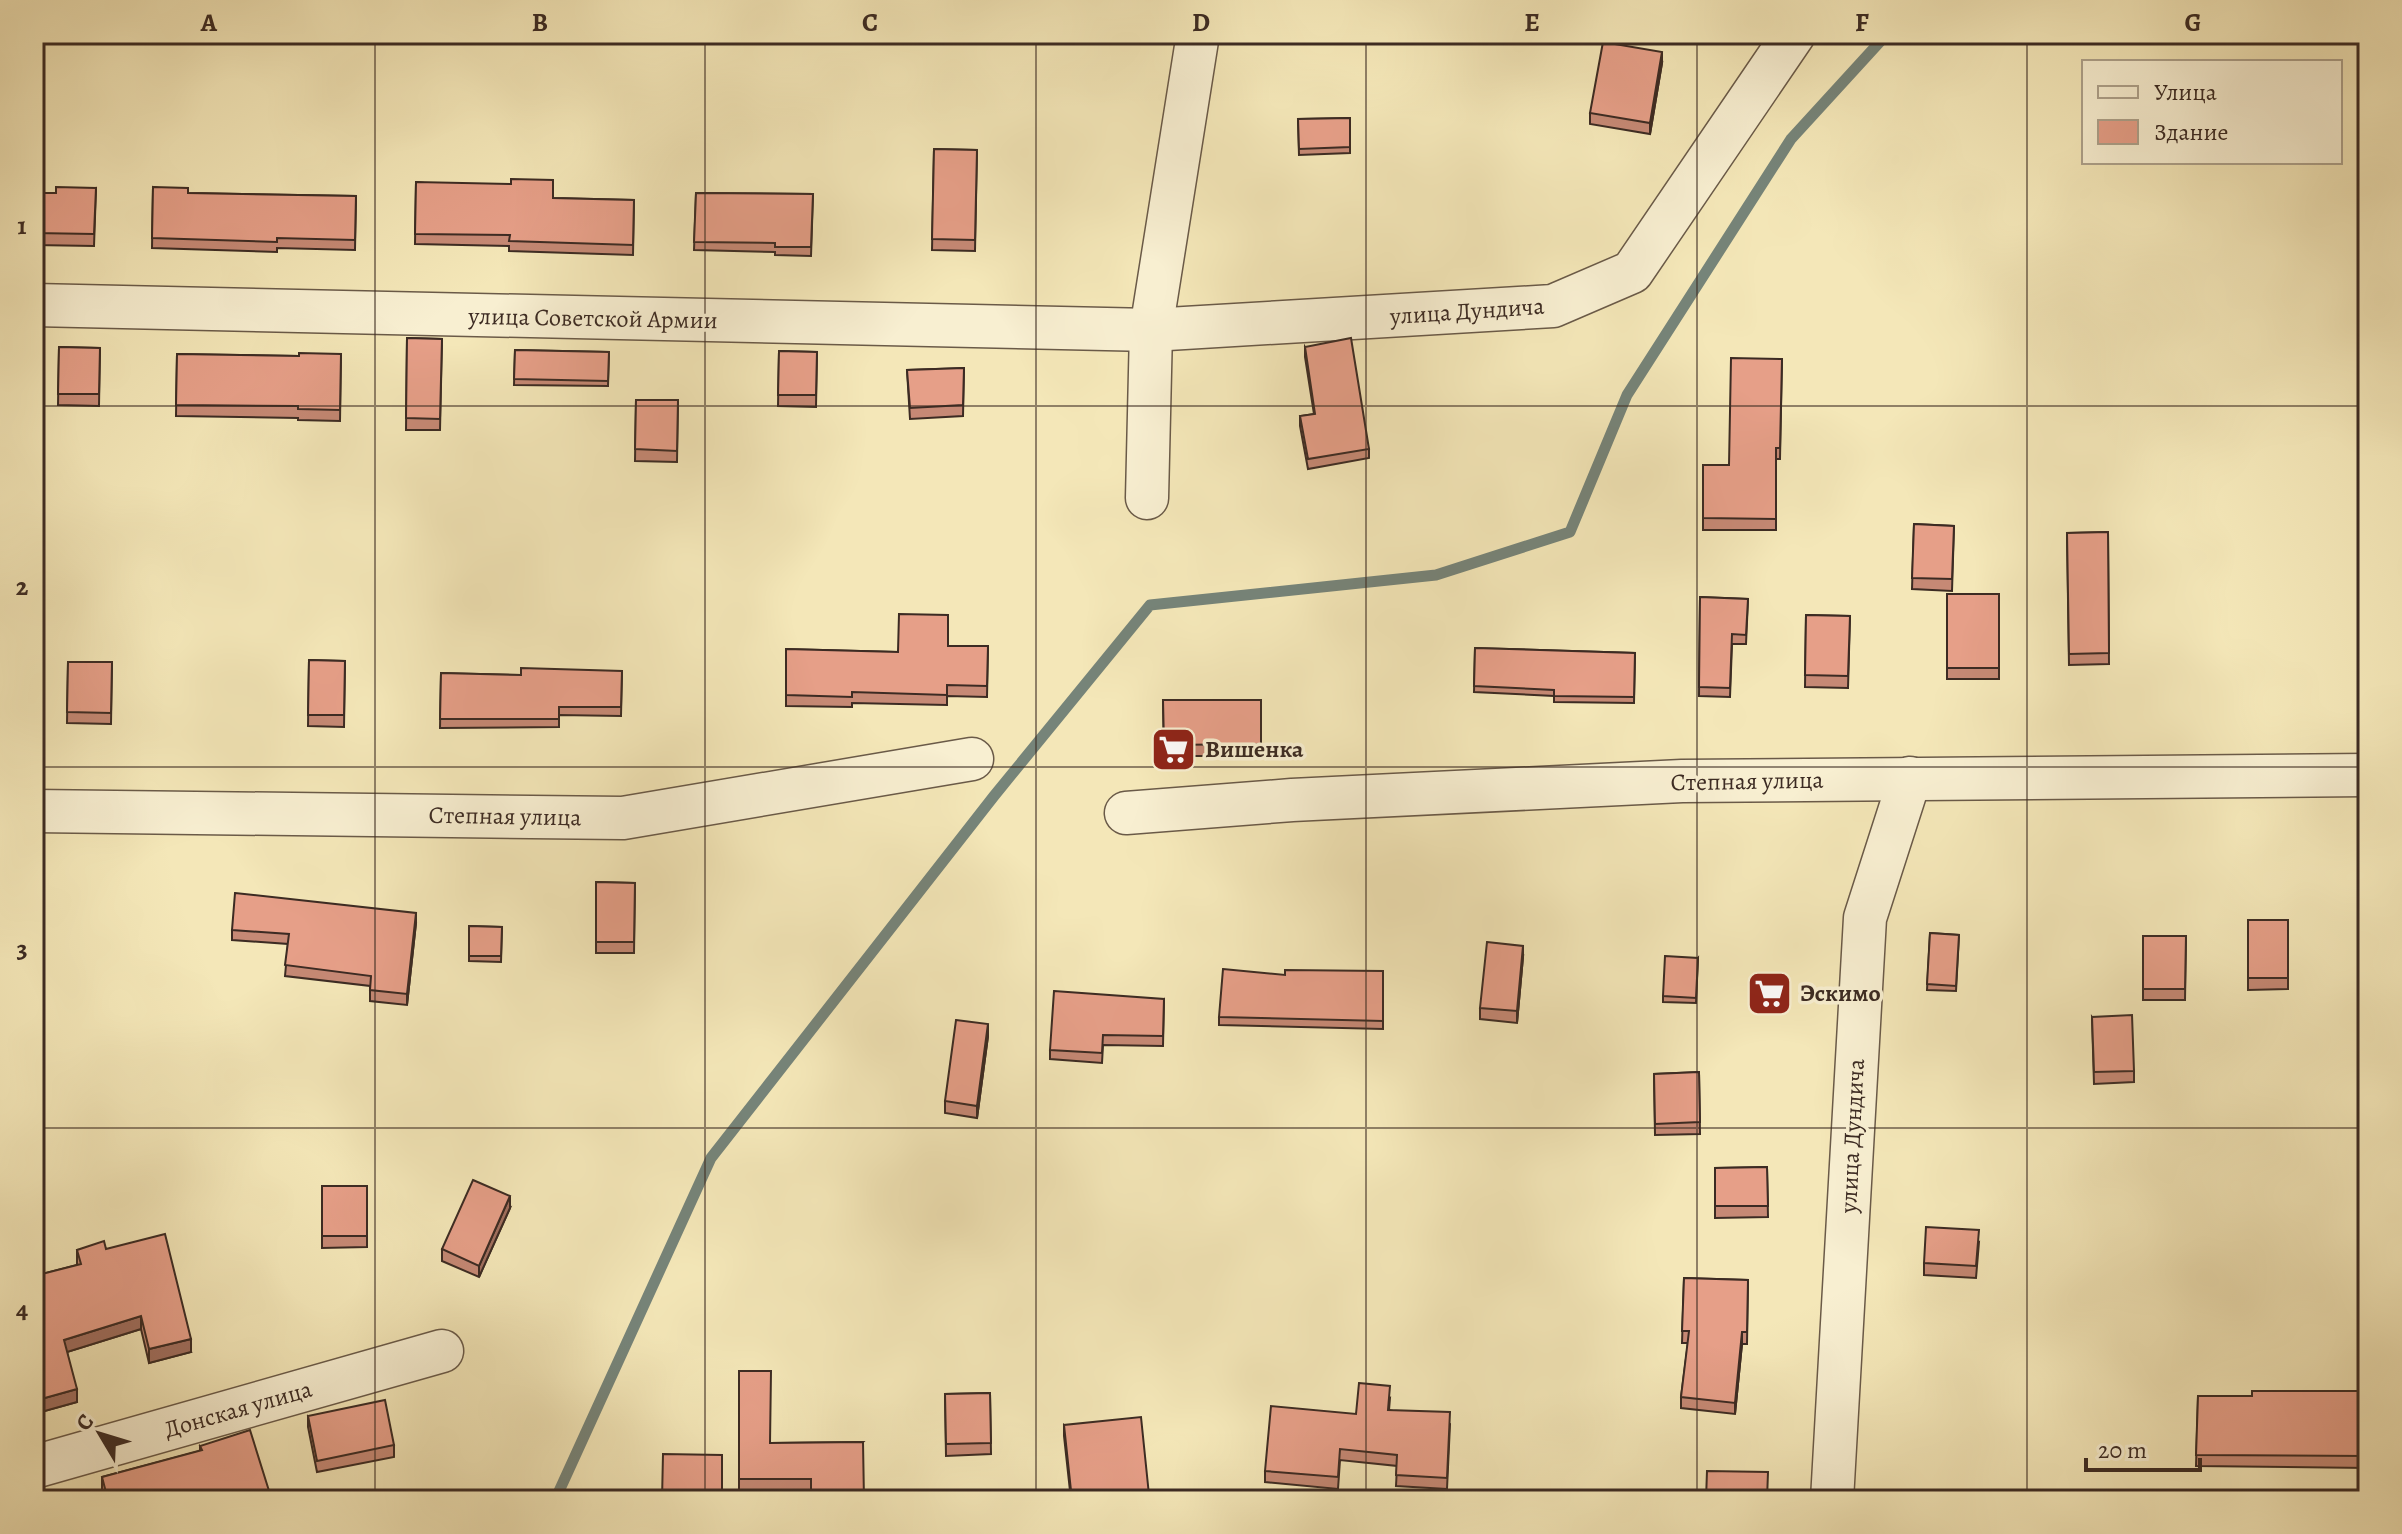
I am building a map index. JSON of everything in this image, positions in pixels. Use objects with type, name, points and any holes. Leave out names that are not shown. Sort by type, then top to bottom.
[{"type":"street","points":[[1147,498],[1151,330],[1198,34]]},
{"type":"street","name":"улица Дундича","points":[[1151,330],[1553,306],[1632,272],[1794,34]]},
{"type":"street","name":"улица Советской Армии","points":[[34,305],[1151,330]]},
{"type":"street","name":"Степная улица","points":[[34,811],[623,818],[972,759]]},
{"type":"street","name":"Степная улица","points":[[1126,813],[1292,800],[1682,781],[2368,775]]},
{"type":"street","name":"улица Дундича","points":[[1832,1500],[1865,918],[1910,778]]},
{"type":"street","name":"Донская улица","points":[[34,1467],[442,1351]]},
{"type":"building","points":[[1603,42],[1662,52],[1650,123],[1590,113]]},
{"type":"building","points":[[1350,118],[1350,147],[1299,149],[1298,119]]},
{"type":"building","points":[[934,149],[977,150],[975,240],[932,239]]},
{"type":"building","points":[[511,179],[553,180],[553,198],[634,200],[633,245],[509,241],[510,235],[415,234],[416,182],[511,184]]},
{"type":"building","points":[[56,187],[96,188],[94,234],[34,233],[34,193],[56,193]]},
{"type":"building","points":[[153,187],[188,188],[188,193],[356,196],[355,240],[277,238],[277,242],[152,238]]},
{"type":"building","points":[[696,193],[813,194],[811,247],[775,247],[775,243],[694,242]]},
{"type":"building","points":[[407,338],[442,339],[440,419],[406,418]]},
{"type":"building","points":[[1351,338],[1369,449],[1308,459],[1300,416],[1315,414],[1305,347]]},
{"type":"building","points":[[59,347],[100,348],[99,394],[58,394]]},
{"type":"building","points":[[515,350],[609,352],[608,381],[514,379]]},
{"type":"building","points":[[779,351],[817,352],[816,395],[778,395]]},
{"type":"building","points":[[299,353],[341,354],[340,410],[298,409],[298,406],[176,405],[177,354],[299,356]]},
{"type":"building","points":[[1731,358],[1782,359],[1780,448],[1776,448],[1776,519],[1703,518],[1703,465],[1729,465]]},
{"type":"building","points":[[964,368],[963,405],[910,408],[907,370]]},
{"type":"building","points":[[636,400],[678,400],[677,451],[635,449]]},
{"type":"building","points":[[1914,524],[1954,526],[1952,579],[1912,578]]},
{"type":"building","points":[[2108,532],[2109,653],[2069,654],[2067,533]]},
{"type":"building","points":[[1947,594],[1999,594],[1999,668],[1947,668]]},
{"type":"building","points":[[1700,597],[1748,599],[1746,635],[1732,634],[1730,688],[1699,687]]},
{"type":"building","points":[[899,614],[948,615],[948,646],[988,646],[987,686],[947,685],[947,695],[852,692],[852,697],[786,695],[786,649],[898,652]]},
{"type":"building","points":[[1806,615],[1850,616],[1848,676],[1805,675]]},
{"type":"building","points":[[1475,648],[1635,653],[1634,697],[1554,696],[1554,690],[1474,686]]},
{"type":"building","points":[[309,660],[345,661],[344,715],[308,715]]},
{"type":"building","points":[[68,662],[112,662],[111,713],[67,712]]},
{"type":"building","points":[[521,668],[622,671],[621,707],[559,707],[559,719],[440,719],[441,673],[521,675]]},
{"type":"building","points":[[1163,700],[1261,700],[1261,744],[1164,745]]},
{"type":"building","points":[[596,882],[635,883],[634,942],[596,942]]},
{"type":"building","points":[[235,893],[416,913],[407,994],[370,990],[371,976],[285,965],[289,934],[232,930]]},
{"type":"building","points":[[2248,920],[2288,920],[2288,978],[2248,978]]},
{"type":"building","points":[[469,926],[502,927],[501,956],[469,956]]},
{"type":"building","points":[[1930,933],[1959,935],[1956,986],[1927,984]]},
{"type":"building","points":[[2143,936],[2186,936],[2185,989],[2143,989]]},
{"type":"building","points":[[1487,942],[1523,946],[1517,1011],[1480,1008]]},
{"type":"building","points":[[1665,956],[1698,958],[1696,998],[1663,996]]},
{"type":"building","points":[[1223,969],[1285,975],[1285,970],[1383,971],[1383,1021],[1219,1017]]},
{"type":"building","points":[[1054,991],[1164,999],[1163,1036],[1103,1035],[1102,1053],[1050,1050]]},
{"type":"building","points":[[2132,1015],[2134,1071],[2094,1072],[2092,1017]]},
{"type":"building","points":[[956,1020],[988,1024],[977,1106],[945,1101]]},
{"type":"building","points":[[1699,1072],[1700,1122],[1655,1124],[1654,1074]]},
{"type":"building","points":[[1767,1167],[1768,1206],[1715,1206],[1715,1168]]},
{"type":"building","points":[[473,1180],[510,1196],[479,1266],[442,1249]]},
{"type":"building","points":[[322,1186],[367,1186],[367,1236],[322,1236]]},
{"type":"building","points":[[1926,1227],[1979,1230],[1976,1266],[1924,1263]]},
{"type":"building","points":[[165,1234],[191,1339],[149,1349],[141,1316],[64,1340],[77,1389],[34,1401],[34,1276],[81,1264],[77,1250],[104,1241],[106,1249]]},
{"type":"building","points":[[1684,1278],[1748,1280],[1747,1332],[1742,1332],[1735,1403],[1681,1397],[1689,1331],[1682,1331]]},
{"type":"building","points":[[2367,1338],[2368,1383],[2364,1383]]},
{"type":"building","points":[[739,1371],[771,1371],[770,1443],[863,1442],[864,1500],[811,1500],[811,1479],[739,1479]]},
{"type":"building","points":[[1359,1383],[1390,1386],[1388,1410],[1450,1412],[1447,1478],[1396,1475],[1397,1455],[1340,1449],[1338,1477],[1265,1471],[1271,1406],[1356,1414]]},
{"type":"building","points":[[2252,1391],[2368,1391],[2368,1456],[2196,1455],[2198,1396],[2252,1396]]},
{"type":"building","points":[[990,1393],[991,1443],[946,1444],[945,1394]]},
{"type":"building","points":[[385,1400],[394,1445],[317,1461],[308,1416]]},
{"type":"building","points":[[1141,1417],[1149,1495],[1072,1500],[1064,1425]]},
{"type":"building","points":[[250,1430],[270,1494],[250,1500],[108,1500],[102,1477],[202,1450],[200,1446]]},
{"type":"building","points":[[663,1454],[722,1455],[722,1500],[662,1500]]},
{"type":"building","points":[[1707,1471],[1768,1472],[1767,1500],[1706,1500]]},
{"type":"waterway","points":[[555,1500],[711,1158],[994,796],[1150,605],[1436,575],[1570,532],[1627,395],[1791,139],[1887,34]]},
{"type":"place","name":"Вишенка","points":[[1174,749]]},
{"type":"place","name":"Эскимо","points":[[1769,993]]}]
